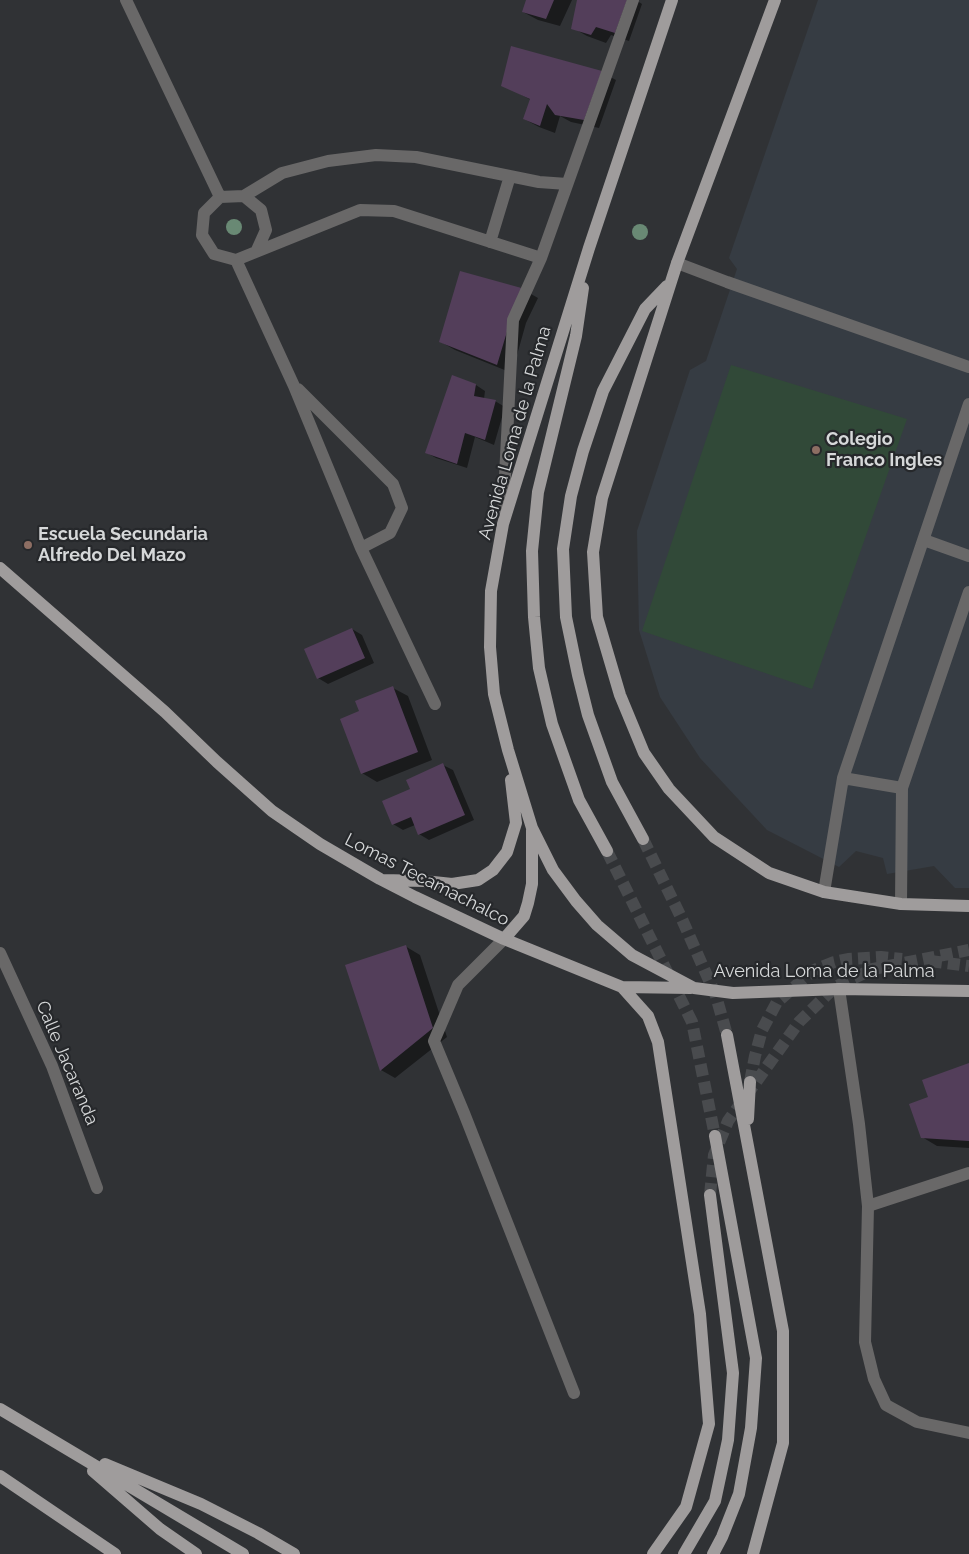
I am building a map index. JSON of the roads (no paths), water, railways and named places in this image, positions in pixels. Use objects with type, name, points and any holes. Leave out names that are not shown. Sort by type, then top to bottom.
[{"type":"main road","name":"Avenida Loma de la Palma","points":[[672,0],[589,248],[503,524],[491,591],[490,646],[494,694],[508,750],[532,828],[553,870],[576,901],[597,924],[632,955],[694,988],[733,993],[839,989],[969,991]]},
{"type":"main road","points":[[775,0],[670,283],[602,498],[593,552],[597,617],[623,704],[644,753],[669,789],[714,836],[769,873],[824,892],[901,904],[969,906]]},
{"type":"main road","points":[[589,248],[576,336],[538,492],[532,551],[534,617],[539,668],[552,724],[579,800],[607,851]]},
{"type":"main road","points":[[643,839],[612,782],[588,715],[566,617],[563,549],[571,496],[582,451],[603,391],[645,309],[670,283]]},
{"type":"main road","name":"Lomas Tecamachalco","points":[[0,567],[165,712],[272,811],[320,844],[380,880],[504,939],[622,987],[694,988]]},
{"type":"main road","points":[[380,880],[424,880],[452,884],[478,880],[493,870],[507,852],[516,822],[508,750]]},
{"type":"main road","points":[[504,939],[524,916],[528,904],[532,884],[532,828]]},
{"type":"main road","points":[[622,987],[648,1016],[658,1042],[700,1314],[709,1424],[686,1507],[653,1554]]},
{"type":"main road","points":[[728,1035],[784,1331],[783,1443],[753,1554]]},
{"type":"main road","points":[[747,1141],[750,1082]]},
{"type":"main road","points":[[713,1554],[739,1494],[751,1428],[756,1358],[715,1136]]},
{"type":"main road","points":[[684,1554],[715,1500],[728,1440],[733,1373],[710,1195]]},
{"type":"main road","points":[[0,1409],[243,1554]]},
{"type":"main road","points":[[66,1448],[160,1529],[196,1554]]},
{"type":"main road","points":[[66,1448],[201,1504],[294,1554]]},
{"type":"main road","points":[[0,1476],[115,1554]]},
{"type":"street","points":[[126,0],[220,197]]},
{"type":"street","points":[[503,524],[513,320],[541,258],[633,0]]},
{"type":"street","points":[[541,258],[394,211],[360,210],[236,260],[214,254],[202,236],[204,213],[220,197],[244,196],[282,173],[328,161],[376,155],[416,157],[538,182],[567,184]]},
{"type":"street","points":[[490,242],[510,176]]},
{"type":"street","points":[[244,196],[261,210],[266,230],[257,250]]},
{"type":"street","points":[[236,260],[294,386],[361,548],[436,704]]},
{"type":"street","points":[[677,263],[969,367]]},
{"type":"street","points":[[294,386],[393,484],[402,508],[394,525],[390,533],[361,548]]},
{"type":"street","points":[[824,892],[843,778],[969,404]]},
{"type":"street","points":[[924,540],[969,556]]},
{"type":"street","points":[[901,904],[902,788],[969,592]]},
{"type":"street","points":[[843,778],[902,788]]},
{"type":"street","points":[[504,939],[458,985],[434,1041],[574,1393]]},
{"type":"street","name":"Calle Jacaranda","points":[[0,953],[52,1066],[98,1188]]},
{"type":"street","points":[[839,989],[859,1124],[868,1206],[865,1342],[874,1379],[886,1405],[917,1422],[969,1433]]},
{"type":"street","points":[[868,1206],[969,1173]]},
{"type":"tunnel","points":[[643,839],[681,917],[716,996],[727,1035]]},
{"type":"tunnel","points":[[607,851],[692,1022],[715,1136]]},
{"type":"tunnel","points":[[710,1195],[714,1155],[728,1121],[799,1022],[835,987],[873,969],[969,950]]},
{"type":"tunnel","points":[[750,1082],[762,1030],[777,1002],[814,970],[848,959],[881,957],[902,959]]},
{"type":"tunnel","points":[[930,961],[969,966]]},
{"type":"place","name":"Colegio Franco Ingles","points":[[816,450]]},
{"type":"place","name":"Escuela Secundaria Alfredo Del Mazo","points":[[28,545]]}]
